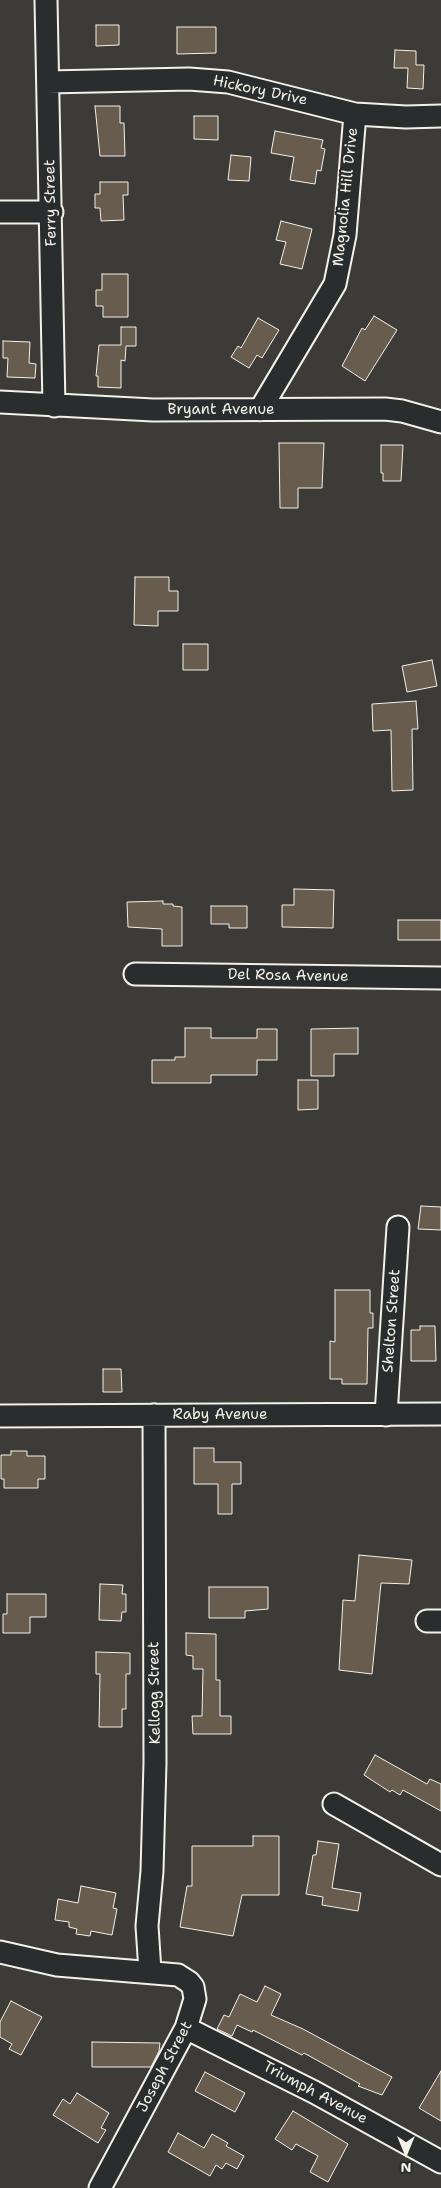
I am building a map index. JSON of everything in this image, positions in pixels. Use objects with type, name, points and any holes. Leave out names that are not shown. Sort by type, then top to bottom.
[{"type":"street","name":"Ferry Street","points":[[46,0],[52,212],[54,406]]},
{"type":"street","name":"Hickory Drive","points":[[48,82],[189,79],[228,82],[355,114],[406,118],[441,116]]},
{"type":"street","name":"Magnolia Hill Drive","points":[[260,410],[336,284],[344,243],[355,114]]},
{"type":"street","points":[[0,212],[52,212]]},
{"type":"street","name":"Bryant Avenue","points":[[0,402],[153,410],[385,408],[402,410],[441,422]]},
{"type":"street","name":"Del Rosa Avenue","points":[[134,974],[441,978]]},
{"type":"street","name":"Shelton Street","points":[[386,1415],[398,1227]]},
{"type":"street","name":"Raby Avenue","points":[[0,1416],[441,1414]]},
{"type":"street","name":"Kellogg Street","points":[[150,1971],[147,1926],[152,1871],[155,1763],[154,1415]]},
{"type":"street","points":[[334,1804],[441,1865]]},
{"type":"street","name":"Joseph Street","points":[[0,1952],[84,1969],[150,1971],[178,1975],[189,1982],[193,1988],[195,1999],[186,2028],[100,2188]]},
{"type":"street","name":"Triumph Avenue","points":[[186,2028],[314,2092],[441,2162]]},
{"type":"building","points":[[96,25],[119,25],[119,45],[96,46]]},
{"type":"building","points":[[177,27],[216,27],[216,53],[177,54]]},
{"type":"building","points":[[395,50],[416,51],[416,65],[424,65],[423,89],[407,88],[408,68],[394,68]]},
{"type":"building","points":[[95,106],[120,106],[120,123],[124,123],[125,156],[100,156]]},
{"type":"building","points":[[194,116],[218,116],[218,140],[194,139]]},
{"type":"building","points":[[275,131],[323,140],[321,148],[325,149],[321,171],[317,170],[315,184],[290,180],[294,157],[271,153]]},
{"type":"building","points":[[231,155],[251,157],[249,181],[228,180]]},
{"type":"building","points":[[100,182],[128,182],[128,195],[123,195],[124,220],[101,221],[100,208],[95,208],[95,194],[100,194]]},
{"type":"building","points":[[281,221],[312,229],[302,269],[280,264],[286,242],[276,240]]},
{"type":"building","points":[[102,274],[128,274],[128,317],[103,317],[103,306],[96,306],[96,290],[102,290]]},
{"type":"building","points":[[374,316],[397,330],[365,381],[342,366],[362,328],[365,330]]},
{"type":"building","points":[[258,318],[279,330],[262,358],[257,355],[249,368],[231,357],[238,346],[241,348]]},
{"type":"building","points":[[121,327],[136,327],[136,346],[126,346],[125,361],[121,360],[121,388],[98,387],[98,376],[96,376],[99,345],[121,345]]},
{"type":"building","points":[[3,341],[30,342],[29,363],[36,364],[35,378],[7,377],[8,358],[3,358]]},
{"type":"building","points":[[279,443],[324,443],[322,488],[298,488],[298,508],[280,508]]},
{"type":"building","points":[[381,445],[403,445],[401,481],[383,481],[383,473],[381,473]]},
{"type":"building","points":[[135,577],[169,577],[169,591],[178,591],[178,611],[158,611],[158,626],[134,625]]},
{"type":"building","points":[[183,644],[208,644],[208,670],[183,670]]},
{"type":"building","points":[[432,660],[437,686],[407,692],[402,666]]},
{"type":"building","points":[[416,701],[418,729],[412,729],[413,790],[392,791],[391,730],[373,731],[372,704]]},
{"type":"building","points":[[294,889],[334,890],[333,928],[282,927],[282,905],[294,905]]},
{"type":"building","points":[[163,901],[163,904],[173,904],[173,906],[182,907],[182,946],[162,946],[162,929],[128,927],[127,902]]},
{"type":"building","points":[[211,906],[247,906],[247,928],[229,928],[229,924],[211,924]]},
{"type":"building","points":[[398,920],[441,920],[441,940],[398,940]]},
{"type":"building","points":[[185,1028],[211,1028],[211,1038],[257,1038],[257,1029],[277,1029],[277,1060],[257,1060],[257,1075],[211,1075],[211,1083],[152,1083],[152,1060],[175,1060],[175,1057],[185,1057]]},
{"type":"building","points":[[358,1028],[358,1054],[334,1054],[334,1076],[311,1076],[311,1029]]},
{"type":"building","points":[[298,1080],[318,1080],[318,1109],[298,1110]]},
{"type":"building","points":[[421,1206],[441,1207],[441,1230],[418,1229]]},
{"type":"building","points":[[335,1290],[370,1290],[370,1313],[373,1313],[373,1328],[368,1328],[367,1384],[342,1384],[342,1379],[330,1379],[330,1341],[335,1342]]},
{"type":"building","points":[[420,1326],[435,1326],[436,1361],[411,1361],[411,1330],[420,1330]]},
{"type":"building","points":[[103,1369],[121,1369],[122,1392],[103,1392]]},
{"type":"building","points":[[194,1448],[214,1448],[214,1462],[241,1462],[241,1484],[232,1484],[232,1514],[218,1514],[218,1484],[194,1484]]},
{"type":"building","points":[[11,1451],[27,1451],[27,1456],[45,1456],[45,1479],[38,1479],[38,1488],[4,1488],[4,1479],[1,1479],[1,1455],[11,1455]]},
{"type":"building","points":[[359,1555],[412,1560],[409,1584],[381,1583],[372,1674],[339,1670],[343,1600],[355,1601]]},
{"type":"building","points":[[100,1584],[123,1585],[122,1594],[126,1594],[126,1612],[122,1612],[121,1621],[99,1620]]},
{"type":"building","points":[[209,1587],[268,1587],[268,1609],[245,1611],[245,1618],[209,1618]]},
{"type":"building","points":[[7,1594],[46,1594],[46,1617],[30,1617],[30,1633],[3,1633],[3,1614],[7,1614]]},
{"type":"building","points":[[186,1633],[216,1634],[216,1680],[220,1680],[220,1716],[231,1716],[231,1734],[193,1734],[192,1716],[202,1716],[203,1669],[193,1669],[193,1656],[186,1655]]},
{"type":"building","points":[[96,1652],[130,1653],[130,1674],[126,1674],[126,1709],[122,1709],[122,1727],[99,1727],[100,1674],[96,1674]]},
{"type":"building","points":[[375,1755],[427,1784],[430,1779],[441,1784],[441,1811],[403,1790],[400,1795],[392,1790],[390,1792],[364,1775]]},
{"type":"building","points":[[253,1836],[279,1836],[279,1895],[242,1895],[233,1936],[180,1927],[187,1886],[192,1886],[192,1846],[253,1846]]},
{"type":"building","points":[[318,1841],[339,1844],[332,1888],[361,1893],[358,1911],[322,1905],[323,1897],[306,1894],[313,1855],[316,1855]]},
{"type":"building","points":[[81,1886],[116,1893],[113,1908],[117,1909],[112,1935],[91,1931],[90,1936],[76,1934],[77,1929],[69,1927],[69,1922],[55,1920],[58,1899],[78,1903]]},
{"type":"building","points":[[265,1986],[281,1994],[271,2015],[303,2029],[392,2077],[382,2095],[358,2086],[360,2084],[304,2053],[302,2055],[253,2030],[252,2032],[237,2025],[232,2036],[217,2029],[224,2015],[229,2017],[240,1994],[257,2002]]},
{"type":"building","points":[[11,2001],[42,2017],[21,2055],[9,2049],[12,2044],[0,2037],[0,2022]]},
{"type":"building","points":[[92,2042],[160,2043],[159,2051],[151,2067],[92,2067]]},
{"type":"building","points":[[441,2071],[441,2121],[419,2108]]},
{"type":"building","points":[[205,2072],[245,2093],[235,2112],[195,2091]]},
{"type":"building","points":[[77,2093],[109,2113],[101,2128],[106,2130],[98,2143],[53,2115],[63,2099],[70,2104]]},
{"type":"building","points":[[293,2111],[348,2144],[328,2182],[310,2172],[318,2156],[296,2144],[292,2150],[275,2139]]},
{"type":"building","points":[[178,2133],[204,2148],[212,2134],[228,2143],[226,2146],[244,2156],[237,2169],[226,2163],[222,2169],[216,2165],[210,2176],[168,2152]]}]
